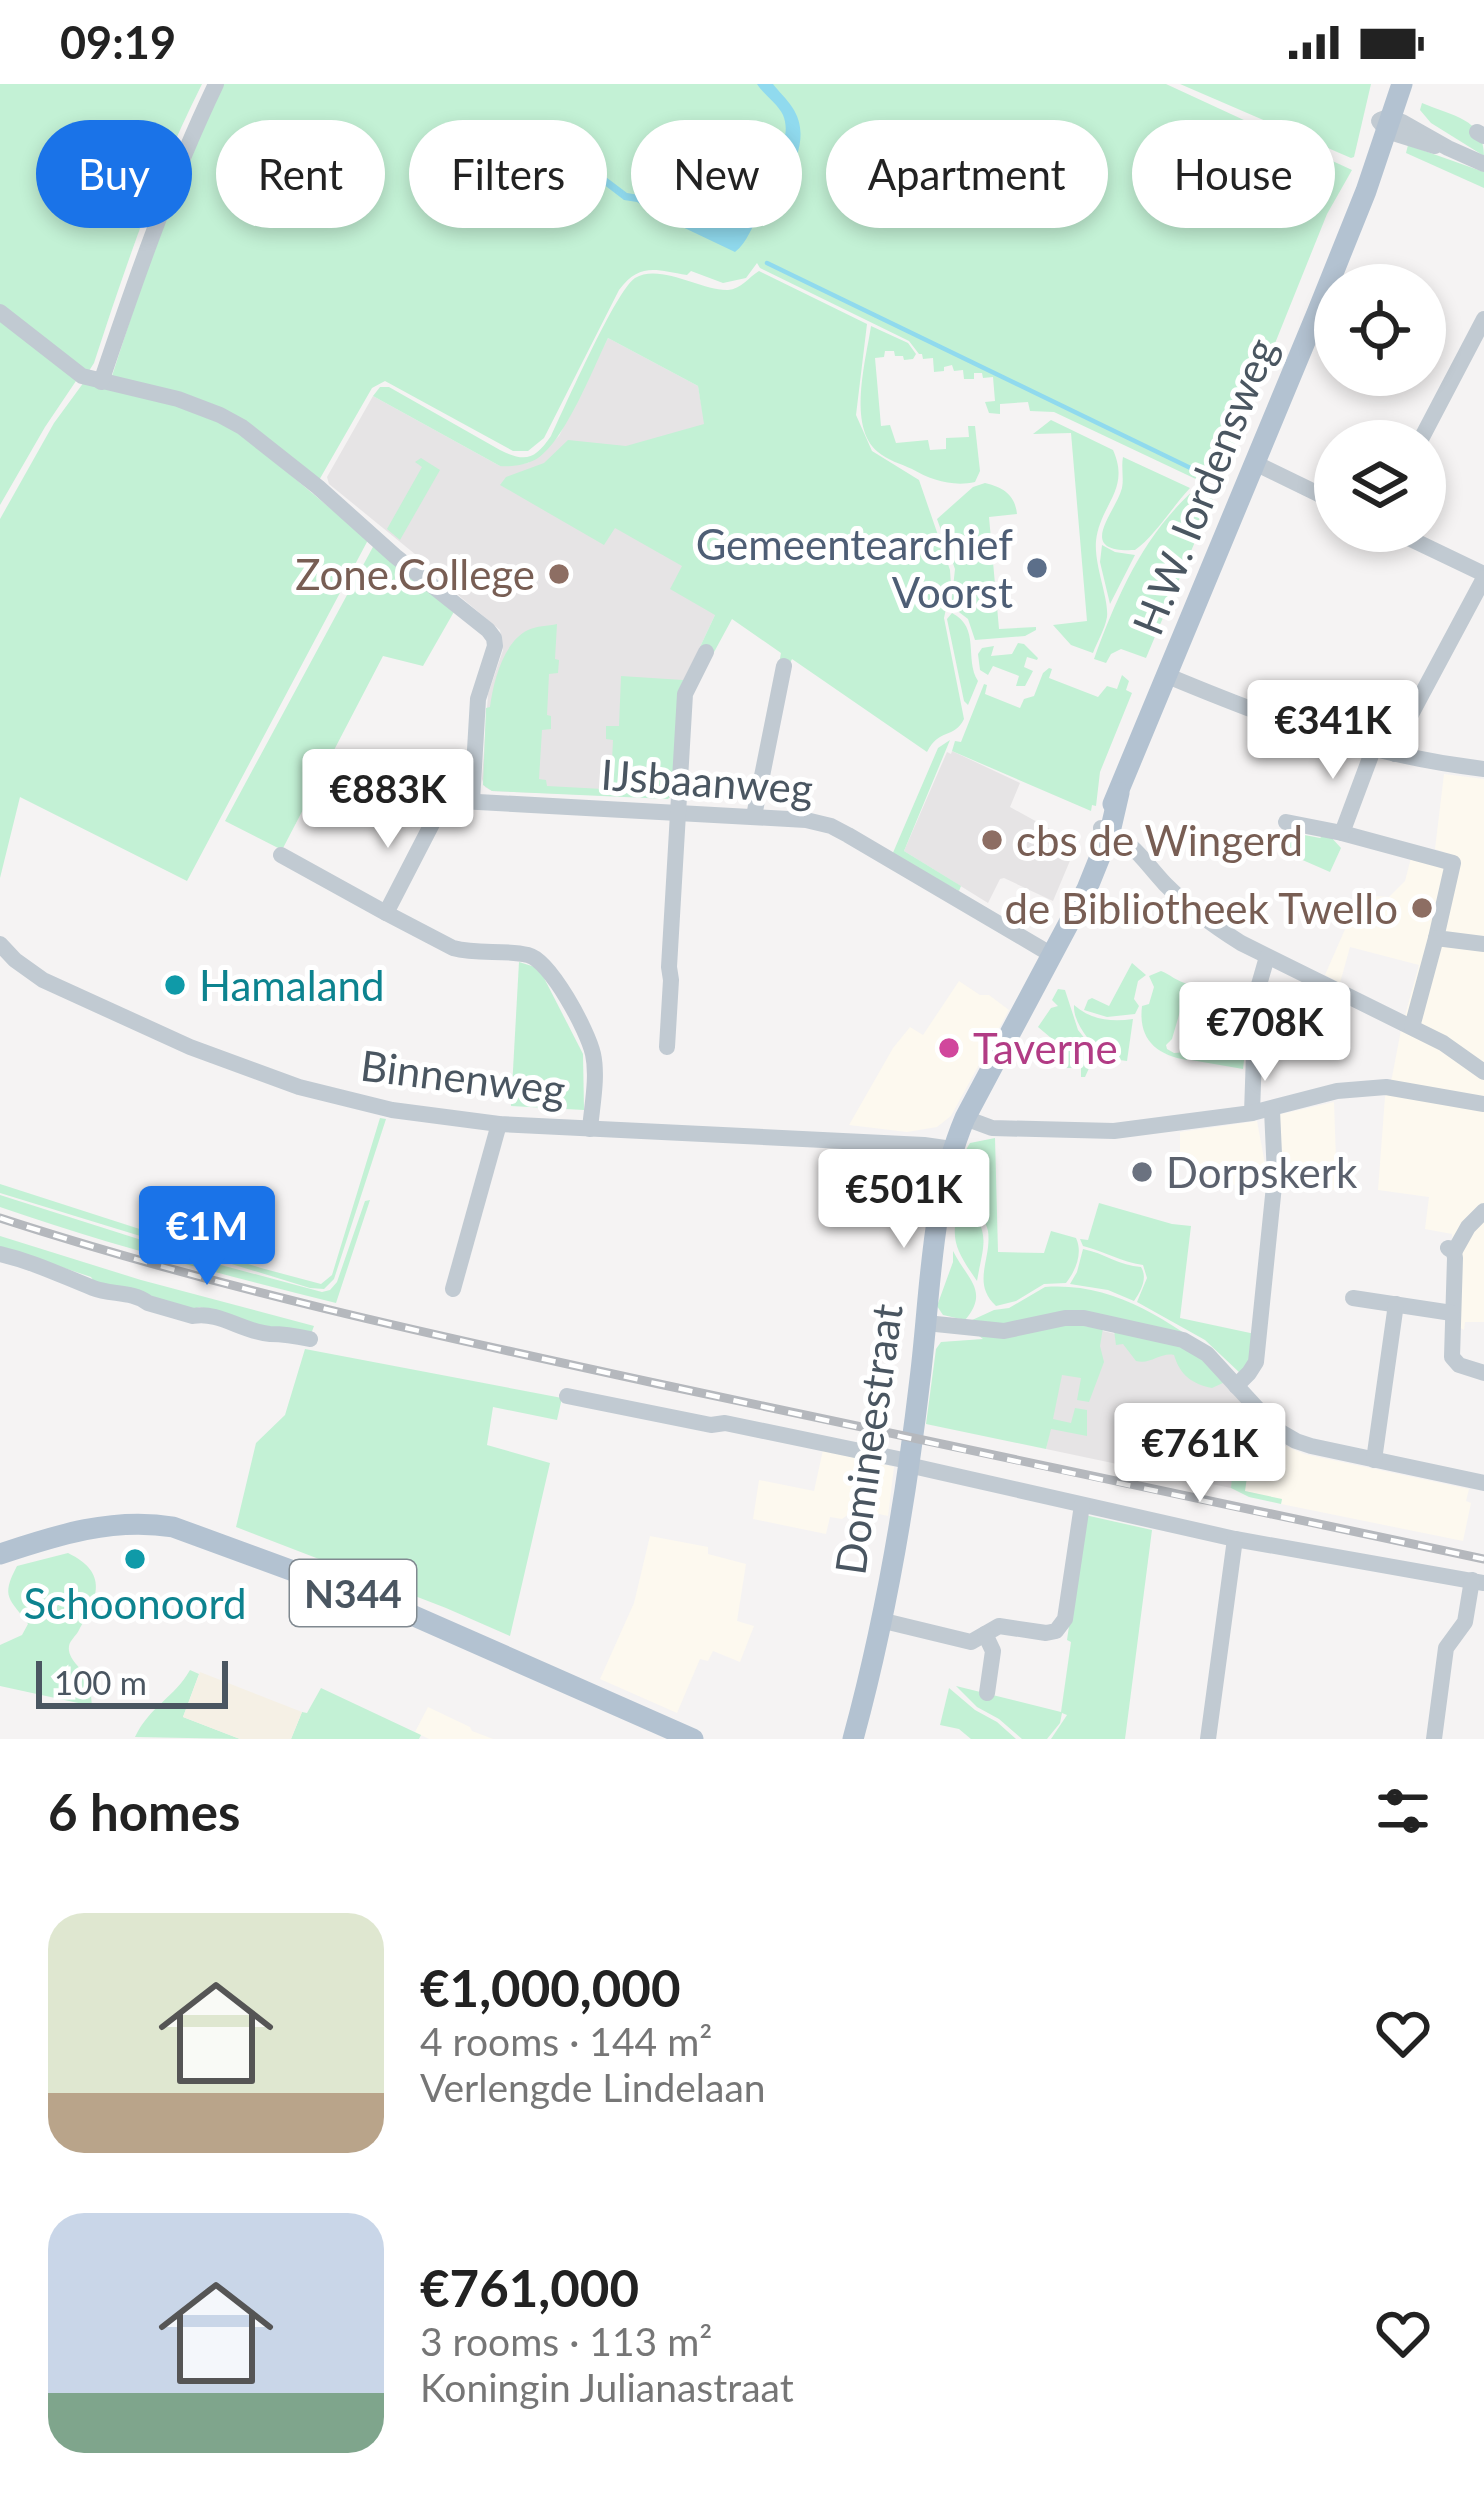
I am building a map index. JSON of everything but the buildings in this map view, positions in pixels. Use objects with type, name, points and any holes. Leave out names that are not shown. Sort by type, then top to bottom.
[{"type":"main road","name":"H.W. Iordensweg","points":[[1386,123],[1391,84]]},
{"type":"main road","name":"H.W. Iordensweg","points":[[952,1149],[1068,922],[1078,884],[1106,830],[1358,208],[1402,84]]},
{"type":"main road","name":"Domineestraat","points":[[853,1739],[908,1463],[935,1222],[952,1149]]},
{"type":"main road","name":"N344","points":[[0,1554],[102,1526],[173,1527],[405,1612],[693,1739]]},
{"type":"street","points":[[101,382],[157,222],[217,84]]},
{"type":"street","points":[[1386,123],[1424,144],[1448,148],[1484,164]]},
{"type":"street","points":[[0,312],[82,376],[178,399],[242,427],[494,638],[478,699],[472,800],[446,805],[436,817],[386,913]]},
{"type":"street","points":[[1432,420],[1483,326]]},
{"type":"street","points":[[1255,463],[1314,492]]},
{"type":"street","points":[[1395,754],[1484,576],[1436,552]]},
{"type":"street","points":[[668,1047],[685,694],[706,652]]},
{"type":"street","points":[[754,816],[784,666]]},
{"type":"street","points":[[1168,676],[1276,721],[1373,750],[1484,769]]},
{"type":"street","points":[[1342,833],[1373,750]]},
{"type":"street","name":"IJsbaanweg","points":[[472,800],[806,820],[839,830],[1052,955]]},
{"type":"street","points":[[1286,822],[1453,863],[1412,1027]]},
{"type":"street","points":[[1106,830],[1128,842],[1168,886],[1241,944],[1443,1043],[1484,1072]]},
{"type":"street","points":[[281,855],[453,948],[527,954],[549,968],[592,1051],[590,1129]]},
{"type":"street","points":[[1436,938],[1484,944]]},
{"type":"street","name":"Binnenweg","points":[[3,953],[51,984],[246,1069],[392,1110],[499,1124],[952,1149]]},
{"type":"street","points":[[1252,1113],[1256,995],[1267,957]]},
{"type":"street","points":[[965,1118],[992,1128],[1090,1132],[1178,1125],[1272,1109],[1337,1091],[1372,1088],[1484,1104]]},
{"type":"street","points":[[1236,1386],[1253,1367],[1258,1341],[1276,1176],[1272,1109]]},
{"type":"street","points":[[453,1289],[499,1124]]},
{"type":"street","points":[[1484,1211],[1451,1250],[1453,1360],[1484,1373]]},
{"type":"street","points":[[0,1254],[194,1316],[200,1313],[249,1329],[310,1339]]},
{"type":"street","points":[[1353,1298],[1452,1312]]},
{"type":"street","points":[[1374,1460],[1396,1304]]},
{"type":"street","points":[[926,1323],[1004,1331],[1066,1318],[1090,1319],[1190,1343],[1207,1354],[1266,1421],[1292,1439],[1484,1483]]},
{"type":"street","points":[[567,1396],[711,1425],[729,1424],[1235,1539],[1478,1581],[1466,1620],[1446,1648],[1434,1739]]},
{"type":"street","points":[[880,1620],[971,1642],[999,1626],[1046,1633],[1061,1627],[1082,1505]]},
{"type":"street","points":[[1208,1739],[1235,1539]]},
{"type":"street","points":[[985,1634],[993,1651],[987,1694]]},
{"type":"shaded area","name":"Zone.College","points":[[608,338],[698,386],[714,475],[715,615],[700,647],[670,798],[492,791],[482,779],[488,694],[503,650],[500,630],[329,484],[327,477],[373,396],[500,466],[528,463],[559,436]]},
{"type":"shaded area","points":[[947,752],[1020,783],[1010,807],[1077,844],[1053,901],[1004,878],[988,903],[904,851]]},
{"type":"shaded area","points":[[1444,774],[1484,779],[1484,1322],[1465,1322],[1464,1330],[1459,1327],[1452,1234],[1425,1229],[1429,1197],[1378,1190],[1385,1097],[1419,965],[1350,947],[1340,983],[1325,975],[1360,895],[1389,897],[1405,881],[1411,858],[1441,866],[1444,852],[1435,849]]},
{"type":"shaded area","points":[[959,981],[1009,1010],[951,1116],[937,1127],[907,1132],[849,1125],[893,1048],[910,1027],[923,1035]]},
{"type":"shaded area","points":[[1299,983],[1350,1006],[1344,1045],[1296,1041],[1297,1014],[1293,1013]]},
{"type":"shaded area","points":[[1334,1102],[1337,1190],[1280,1188],[1277,1115]]},
{"type":"shaded area","points":[[1257,1121],[1265,1189],[1193,1179],[1193,1158],[1180,1157],[1180,1132]]},
{"type":"shaded area","points":[[1072,1324],[1191,1351],[1288,1443],[1266,1459],[1259,1453],[1234,1459],[1222,1473],[1233,1476],[1231,1488],[1046,1449]]},
{"type":"shaded area","points":[[1286,1446],[1304,1454],[1469,1489],[1463,1541],[1281,1504],[1282,1500],[1245,1491],[1248,1469],[1266,1463]]},
{"type":"shaded area","points":[[823,1450],[894,1467],[888,1516],[856,1509],[842,1519],[830,1517],[826,1534],[753,1519],[759,1480],[814,1491]]},
{"type":"shaded area","points":[[650,1536],[708,1547],[708,1554],[746,1564],[737,1621],[754,1626],[740,1662],[713,1651],[708,1661],[700,1659],[677,1713],[600,1679],[634,1603]]},
{"type":"shaded area","points":[[428,1707],[493,1739],[429,1739],[415,1732]]},
{"type":"green space","points":[[0,84],[202,84],[185,120],[36,120],[36,228],[140,228],[87,374],[0,305]]},
{"type":"green space","points":[[223,84],[1166,84],[1244,120],[1132,120],[1132,228],[1321,228],[1228,460],[1218,472],[1200,481],[1054,412],[1030,411],[1028,402],[1000,404],[1000,414],[989,413],[985,402],[995,401],[993,377],[974,373],[974,379],[964,379],[963,370],[954,371],[952,365],[934,372],[933,358],[923,359],[909,341],[757,263],[746,278],[723,283],[691,271],[687,275],[657,270],[634,275],[619,290],[544,438],[528,451],[513,451],[385,381],[372,388],[318,482],[268,440],[112,376],[160,228],[192,228],[192,153]]},
{"type":"green space","points":[[1180,84],[1371,84],[1354,157],[1335,151],[1335,120],[1263,120]]},
{"type":"green space","points":[[1422,103],[1472,126],[1483,143],[1484,156],[1431,123],[1420,110]]},
{"type":"green space","points":[[1408,145],[1484,172],[1484,188],[1406,153]]},
{"type":"green space","points":[[1335,162],[1352,170],[1335,200]]},
{"type":"green space","points":[[759,271],[867,324],[856,415],[872,451],[919,480],[950,570],[944,618],[964,719],[927,752],[792,659],[789,665],[779,664],[781,653],[732,619],[713,654],[700,647],[715,615],[670,589],[682,566],[615,528],[604,545],[500,485],[506,477],[544,463],[568,440],[626,446],[704,424],[698,386],[608,338],[577,403],[548,449],[538,458],[509,466],[500,466],[373,396],[380,387],[389,387],[500,450],[529,456],[551,436],[604,326],[635,278],[669,275],[728,290]]},
{"type":"green space","points":[[0,316],[78,378],[0,505]]},
{"type":"green space","points":[[871,326],[908,343],[916,354],[904,360],[894,351],[885,351],[884,357],[875,358],[881,426],[890,425],[896,443],[928,440],[930,450],[946,449],[946,438],[969,437],[968,426],[975,426],[980,471],[975,482],[950,483],[927,476],[886,457],[869,441],[863,427],[861,392]]},
{"type":"green space","points":[[84,382],[174,402],[236,429],[368,540],[187,881],[20,797],[0,878],[0,519],[54,423]]},
{"type":"green space","points":[[1051,420],[1113,450],[1118,464],[1117,487],[1096,541],[1107,617],[1093,653],[1071,645],[1053,625],[1087,621],[1071,433],[1033,434]]},
{"type":"green space","points":[[1123,457],[1190,488],[1135,550],[1117,549],[1102,539],[1122,488]]},
{"type":"green space","points":[[421,458],[440,470],[400,540],[387,529],[422,467],[415,462]]},
{"type":"green space","points":[[985,483],[1007,492],[1016,507],[1017,514],[989,517],[999,629],[1036,627],[1025,636],[975,640],[968,619],[951,606],[955,569],[937,519],[973,487]]},
{"type":"green space","points":[[1194,490],[1213,499],[1146,658],[1121,649],[1106,663],[1094,659],[1146,547]]},
{"type":"green space","points":[[374,545],[455,610],[423,666],[383,656],[282,850],[225,821]]},
{"type":"green space","points":[[1102,545],[1135,555],[1110,604],[1100,562]]},
{"type":"green space","points":[[952,613],[966,627],[978,681],[968,705],[947,619]]},
{"type":"green space","points":[[557,624],[558,673],[549,674],[551,729],[542,730],[539,779],[546,780],[547,786],[603,789],[604,783],[611,782],[613,740],[606,739],[606,726],[619,726],[621,676],[683,680],[668,799],[492,791],[483,785],[486,708],[501,664],[519,636]]},
{"type":"green space","points":[[1018,643],[1038,658],[1027,657],[1024,667],[1033,671],[1025,686],[1016,686],[1019,676],[993,666],[988,675],[980,670],[982,648],[994,646],[991,656],[1012,654]]},
{"type":"green space","points":[[1049,668],[1049,678],[1098,697],[1107,686],[1117,689],[1122,675],[1129,681],[1126,690],[1132,693],[1100,772],[1096,806],[1091,811],[952,751],[955,741],[961,742],[984,684],[985,694],[1020,708],[1024,699],[1034,696]]},
{"type":"green space","points":[[950,740],[904,851],[961,886],[959,891],[892,855],[938,748]]},
{"type":"green space","points":[[1284,831],[1320,838],[1329,835],[1341,848],[1330,872],[1275,848]]},
{"type":"green space","points":[[519,962],[535,967],[543,976],[583,1054],[584,1110],[511,1106]]},
{"type":"green space","points":[[1132,963],[1146,975],[1138,981],[1135,1014],[1107,1017],[1084,1010],[1092,998],[1109,1006]]},
{"type":"green space","points":[[1161,971],[1188,984],[1172,1039],[1166,1045],[1174,1053],[1187,1052],[1187,1060],[1151,1044],[1143,1028],[1142,1006],[1149,1004],[1154,987],[1149,976]]},
{"type":"green space","points":[[1058,989],[1065,990],[1078,1030],[1101,1059],[1085,1077],[1081,1077],[1081,1068],[1063,1068],[1063,1048],[1038,1027],[1051,1008],[1058,1006],[1052,1000]]},
{"type":"green space","points":[[1232,1004],[1250,1009],[1243,1069],[1191,1060],[1195,1055],[1213,1059]]},
{"type":"green space","points":[[1074,1005],[1102,1019],[1133,1019],[1127,1061],[1104,1058],[1080,1026]]},
{"type":"green space","points":[[380,1118],[386,1119],[334,1279],[324,1289],[0,1193],[0,1184],[321,1284],[332,1275]]},
{"type":"green space","points":[[995,1138],[998,1252],[1044,1253],[1051,1231],[1076,1238],[1079,1250],[1066,1283],[1044,1284],[1016,1301],[996,1306],[984,1280],[988,1231],[965,1194],[960,1175],[970,1143]]},
{"type":"green space","points":[[0,1195],[322,1292],[337,1282],[365,1201],[370,1200],[336,1303],[41,1221],[0,1207]]},
{"type":"green space","points":[[962,1200],[982,1229],[977,1281],[956,1242]]},
{"type":"green space","points":[[1099,1203],[1191,1226],[1180,1318],[1255,1334],[1252,1359],[1240,1373],[1205,1340],[1137,1302],[1147,1278],[1143,1265],[1083,1246],[1080,1239],[1088,1240]]},
{"type":"green space","points":[[0,1236],[314,1326],[311,1334],[271,1329],[95,1283],[91,1277],[0,1250]]},
{"type":"green space","points":[[1083,1249],[1141,1267],[1144,1280],[1134,1301],[1108,1290],[1070,1284]]},
{"type":"green space","points":[[953,1251],[976,1293],[965,1320],[943,1315],[937,1306]]},
{"type":"green space","points":[[1045,1287],[1093,1290],[1116,1297],[1159,1317],[1219,1358],[1092,1314],[1005,1325],[970,1321],[1009,1308]]},
{"type":"green space","points":[[1065,1324],[1103,1328],[1104,1362],[1089,1402],[1077,1400],[1081,1378],[1062,1375],[1053,1419],[1071,1423],[1075,1408],[1087,1410],[1087,1436],[1051,1429],[1046,1449],[926,1424],[936,1349],[941,1342]]},
{"type":"green space","points":[[1114,1330],[1197,1354],[1225,1382],[1212,1388],[1193,1381],[1174,1355],[1136,1361],[1123,1344],[1116,1345]]},
{"type":"green space","points":[[305,1349],[562,1398],[557,1420],[493,1407],[487,1445],[550,1463],[510,1636],[236,1527],[256,1443],[285,1415]]},
{"type":"green space","points":[[1233,1404],[1267,1435],[1266,1442],[1246,1441],[1236,1434],[1226,1417]]},
{"type":"green space","points":[[1264,1454],[1264,1473],[1248,1470],[1245,1491],[1282,1499],[1281,1504],[1231,1488],[1232,1476],[1222,1474],[1240,1457]]},
{"type":"green space","points":[[1085,1515],[1152,1530],[1125,1739],[1051,1739],[1067,1715],[1062,1713],[1047,1739],[1022,1739],[956,1686],[1061,1712]]},
{"type":"green space","points":[[68,1553],[95,1578],[95,1597],[69,1646],[88,1681],[92,1706],[0,1686],[0,1645],[22,1635],[28,1624],[8,1592],[17,1566]]},
{"type":"green space","points":[[190,1670],[199,1674],[183,1717],[240,1739],[135,1737],[148,1717]]},
{"type":"green space","points":[[321,1688],[421,1735],[419,1739],[291,1739],[302,1712],[307,1713]]},
{"type":"green space","points":[[949,1688],[1016,1739],[971,1739],[959,1729],[940,1725]]},
{"type":"sand","points":[[200,1672],[302,1712],[291,1739],[240,1739],[183,1717]]},
{"type":"water","points":[[757,84],[773,84],[799,120],[784,120]]},
{"type":"water","points":[[607,178],[631,201],[607,187]]},
{"type":"water","points":[[685,228],[752,228],[735,252]]},
{"type":"waterway","points":[[767,263],[1207,476]]},
{"type":"railway","points":[[0,1218],[163,1267],[410,1329],[1484,1559]]},
{"type":"place","name":"Gemeentearchief Voorst","points":[[1037,568]]},
{"type":"place","name":"Zone.College","points":[[559,574]]},
{"type":"place","name":"cbs de Wingerd","points":[[992,840]]},
{"type":"place","name":"de Bibliotheek Twello","points":[[1422,908]]},
{"type":"place","name":"Hamaland","points":[[175,985]]},
{"type":"place","name":"Taverne","points":[[949,1048]]},
{"type":"place","name":"Dorpskerk","points":[[1142,1172]]},
{"type":"place","name":"Schoonoord","points":[[135,1559]]}]
